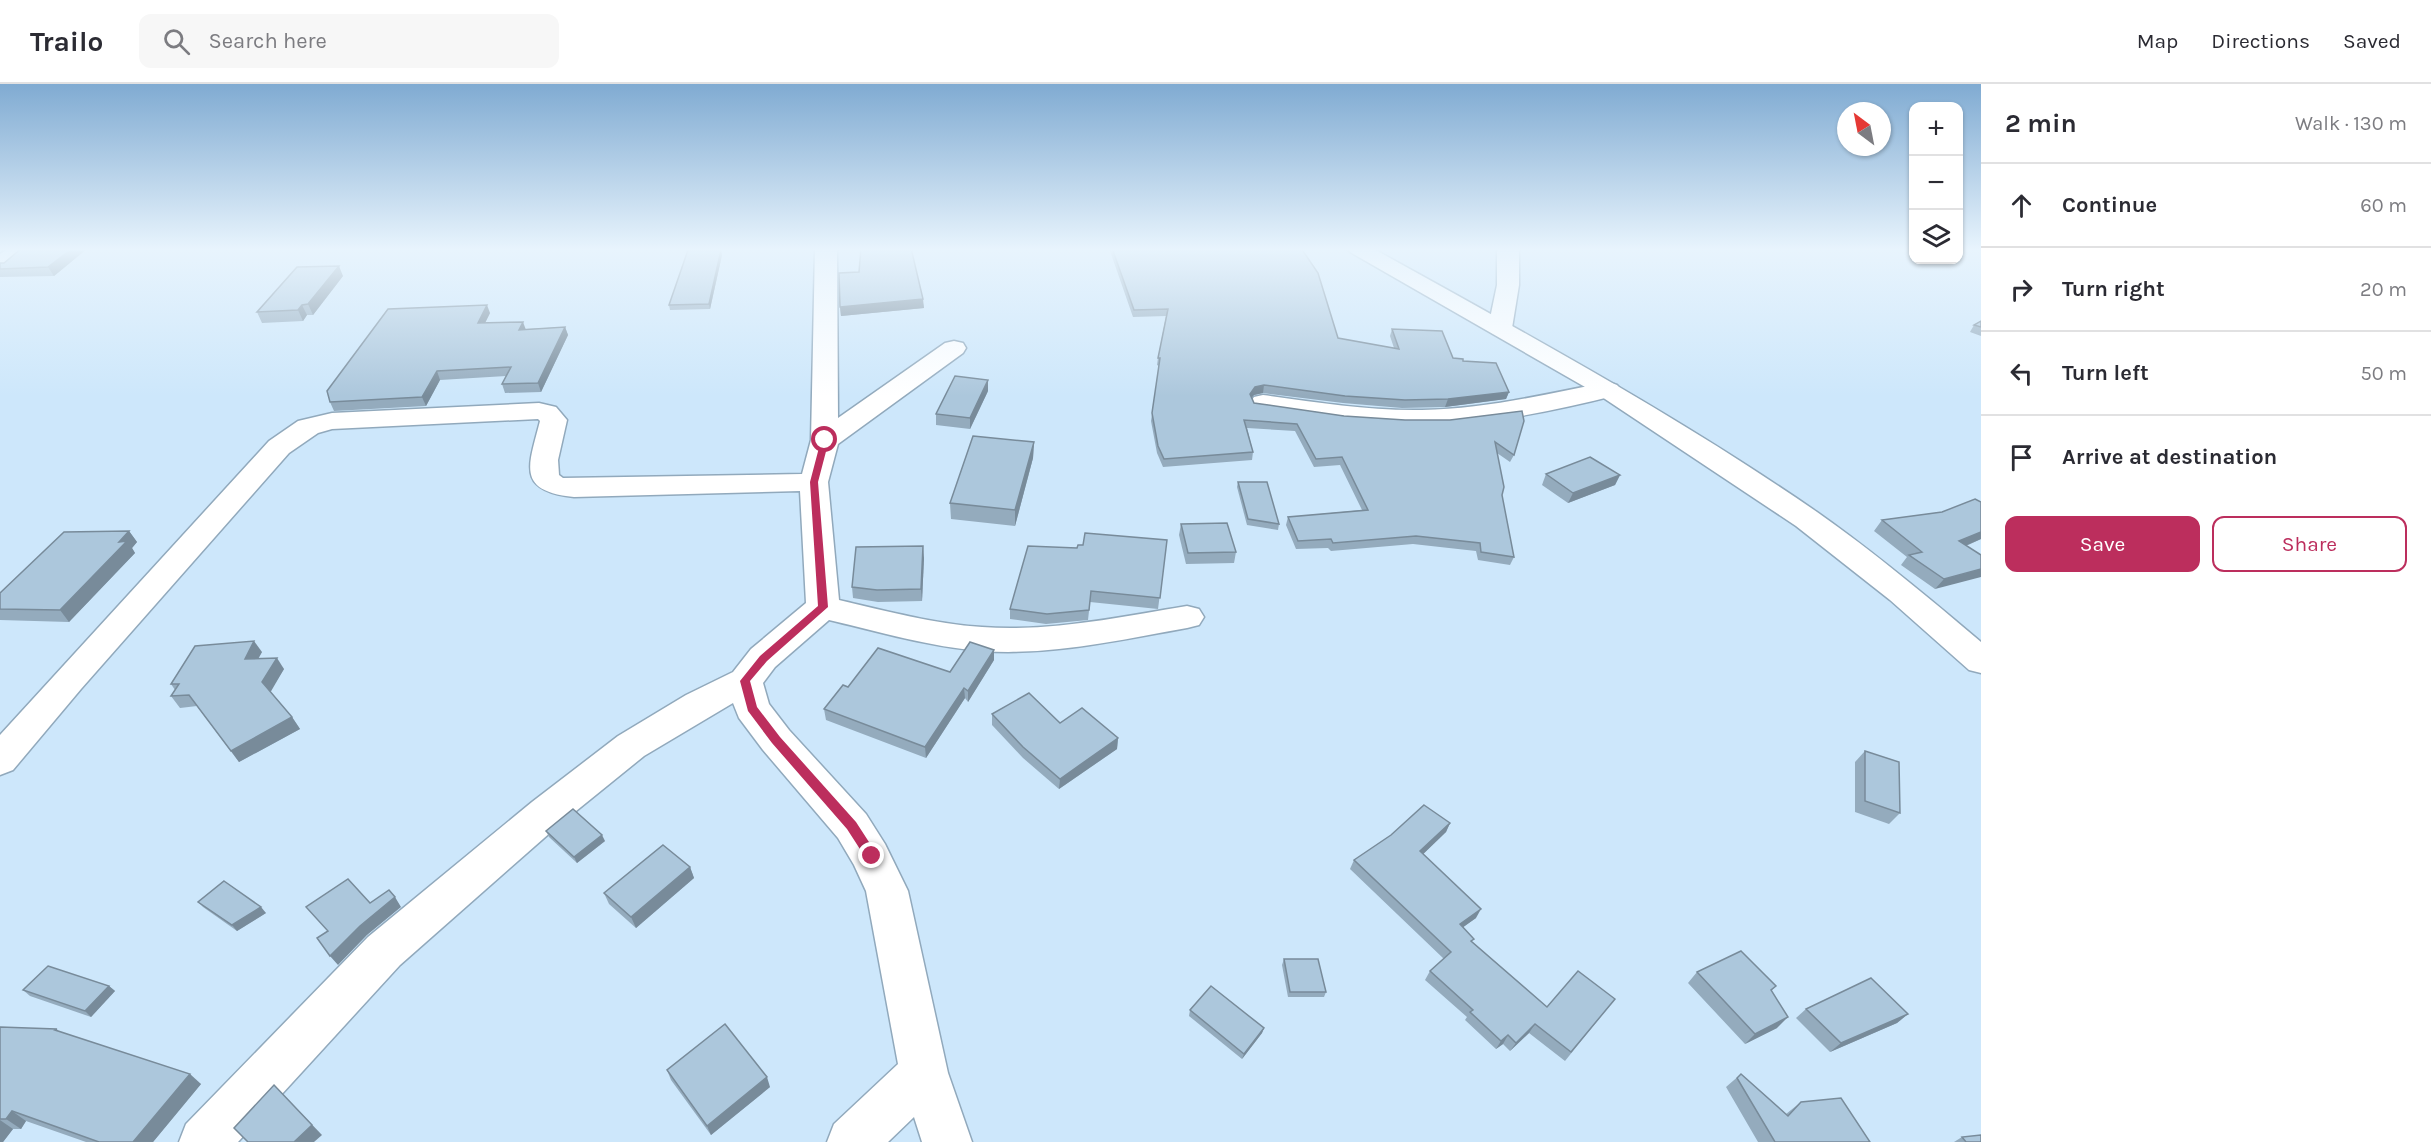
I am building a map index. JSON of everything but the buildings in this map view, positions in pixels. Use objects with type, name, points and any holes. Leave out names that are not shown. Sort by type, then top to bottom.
[{"type":"street","points":[[823,607],[814,482],[825,440],[826,297]]},
{"type":"street","points":[[1445,297],[1608,390],[1807,519],[1901,592],[1980,659]]},
{"type":"street","points":[[1500,328],[1506,297]]},
{"type":"street","points":[[825,440],[954,348]]},
{"type":"street","points":[[1263,403],[1386,417],[1444,417],[1499,411],[1608,390]]},
{"type":"street","points":[[0,760],[279,447],[292,435],[308,427],[332,421],[539,411],[547,413],[554,420],[543,468],[546,480],[552,485],[574,488],[814,482]]},
{"type":"street","points":[[823,607],[941,635],[1005,640],[1072,636],[1187,617]]},
{"type":"street","points":[[204,1142],[384,951],[537,820],[631,746],[699,704],[745,681],[763,658],[823,607]]},
{"type":"street","points":[[745,681],[752,708],[776,740],[852,826],[872,856],[887,891],[924,1073],[947,1142]]},
{"type":"street","points":[[852,1142],[924,1073]]},
{"type":"route","points":[[825,440],[814,482],[823,607],[763,658],[745,681],[752,708],[776,740],[852,826],[872,856]]}]
